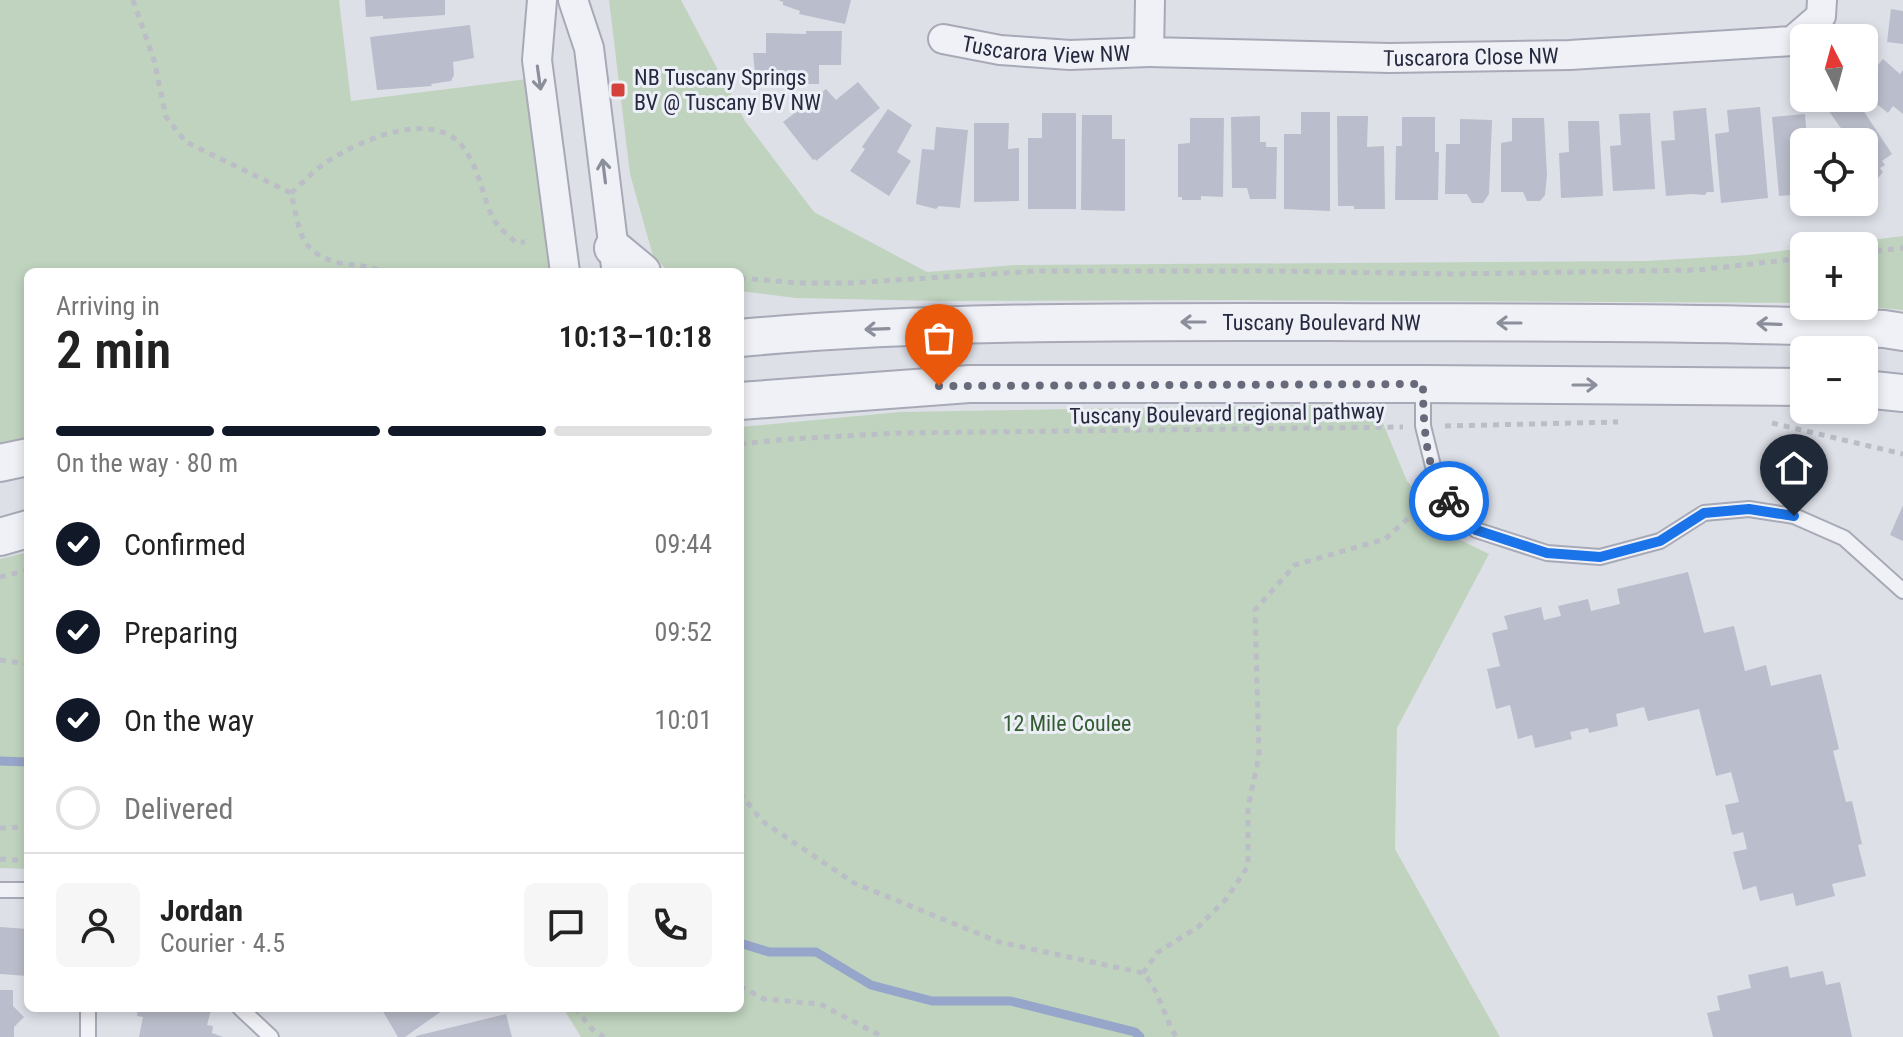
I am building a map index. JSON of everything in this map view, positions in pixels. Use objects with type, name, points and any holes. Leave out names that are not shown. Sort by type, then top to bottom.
[{"type":"street","points":[[542,0],[537,60],[564,268]]},
{"type":"street","points":[[573,0],[589,48],[615,260]]},
{"type":"street","points":[[1149,52],[1150,0]]},
{"type":"street","name":"Tuscarora Close NW","points":[[1149,52],[1390,58],[1570,55],[1792,41],[1821,16],[1822,0]]},
{"type":"street","name":"Tuscarora View NW","points":[[943,39],[1000,50],[1070,55],[1149,52]]},
{"type":"street","points":[[744,316],[818,331]]},
{"type":"street","name":"Tuscany Boulevard NW","points":[[744,338],[818,331],[1115,322],[1757,324],[1903,332]]},
{"type":"street","points":[[744,401],[969,384],[1790,387]]},
{"type":"street","points":[[1878,390],[1903,393]]},
{"type":"street","points":[[0,463],[24,458]]},
{"type":"street","points":[[0,537],[24,530]]},
{"type":"lane","points":[[1423,384],[1423,426],[1439,490],[1476,530],[1547,553],[1600,557],[1660,541],[1704,513],[1749,509],[1794,516],[1844,538],[1903,591]]},
{"type":"lane","points":[[0,890],[24,890]]},
{"type":"lane","points":[[88,1012],[88,1037]]},
{"type":"lane","points":[[244,1012],[271,1037]]},
{"type":"path","points":[[133,0],[154,60],[166,117],[179,134],[186,142],[291,193]]},
{"type":"path","points":[[291,193],[328,161],[395,131],[418,128],[448,134],[462,146],[481,180],[495,222],[515,242],[525,242]]},
{"type":"path","points":[[291,193],[302,238],[316,255],[341,263],[375,268]]},
{"type":"path","points":[[1878,251],[1903,248]]},
{"type":"path","points":[[744,278],[850,283],[1037,271],[1454,274],[1698,270],[1790,260]]},
{"type":"path","name":"Tuscany Boulevard regional pathway","points":[[744,444],[898,433],[1622,422]]},
{"type":"path","points":[[1761,423],[1777,423],[1903,454]]},
{"type":"path","points":[[1143,973],[1158,952],[1198,927],[1227,898],[1248,866],[1248,808],[1259,756],[1255,610],[1295,565],[1385,539],[1439,490]]},
{"type":"path","points":[[0,577],[24,571]]},
{"type":"path","points":[[0,660],[24,663]]},
{"type":"path","points":[[744,798],[762,821],[854,883],[999,942],[1143,973],[1156,987],[1162,1011],[1176,1037]]},
{"type":"path","points":[[0,828],[24,827]]},
{"type":"path","points":[[0,859],[24,861]]},
{"type":"path","points":[[744,988],[764,999],[820,1004],[883,1037]]},
{"type":"path","points":[[578,1012],[592,1029],[604,1037]]},
{"type":"green space","points":[[0,0],[339,0],[351,101],[527,79],[551,268],[24,268],[24,441],[0,447]]},
{"type":"green space","points":[[609,0],[681,0],[745,121],[814,212],[927,272],[1016,265],[1646,261],[1790,250],[1790,303],[796,298],[744,292],[744,268],[665,268],[653,256],[630,174]]},
{"type":"green space","points":[[1903,236],[1903,310],[1878,308],[1878,239]]},
{"type":"green space","name":"12 Mile Coulee","points":[[1375,404],[1407,481],[1454,537],[1489,554],[1397,728],[1395,849],[1500,1037],[581,1037],[565,1012],[744,1012],[744,427],[900,412]]},
{"type":"green space","points":[[24,553],[24,869],[0,868],[0,559]]},
{"type":"building","points":[[365,0],[445,0],[445,15],[383,19],[383,16],[366,17]]},
{"type":"building","points":[[778,0],[851,0],[845,24],[799,14],[800,11]]},
{"type":"building","points":[[1891,9],[1903,11],[1903,44],[1887,42]]},
{"type":"building","points":[[470,25],[474,58],[453,62],[451,81],[432,86],[377,90],[370,37]]},
{"type":"building","points":[[806,31],[842,31],[841,65],[819,65],[819,84],[756,84],[753,53],[766,53],[766,33],[806,34]]},
{"type":"building","points":[[1883,59],[1900,74],[1903,70],[1903,114],[1893,106],[1888,113],[1878,105],[1878,65]]},
{"type":"building","points":[[858,82],[880,108],[816,161],[813,160],[783,122],[826,89],[836,100]]},
{"type":"building","points":[[1760,107],[1768,198],[1721,203],[1715,134],[1729,132],[1727,110]]},
{"type":"building","points":[[1706,108],[1714,192],[1666,196],[1661,141],[1675,140],[1673,111]]},
{"type":"building","points":[[888,109],[912,125],[897,152],[911,161],[889,196],[850,171]]},
{"type":"building","points":[[1301,112],[1330,112],[1330,211],[1284,209],[1284,134],[1301,134]]},
{"type":"building","points":[[1829,112],[1864,112],[1875,128],[1841,128]]},
{"type":"building","points":[[1042,113],[1076,113],[1076,209],[1028,209],[1028,138],[1042,138]]},
{"type":"building","points":[[1650,113],[1655,189],[1613,191],[1610,146],[1621,145],[1619,114]]},
{"type":"building","points":[[1805,114],[1806,128],[1790,128],[1790,195],[1779,196],[1772,117]]},
{"type":"building","points":[[1082,115],[1112,115],[1112,139],[1125,139],[1125,211],[1081,210]]},
{"type":"building","points":[[1260,116],[1260,142],[1266,142],[1266,147],[1277,147],[1276,199],[1250,199],[1247,188],[1232,188],[1231,117]]},
{"type":"building","points":[[1337,116],[1368,116],[1367,147],[1384,146],[1385,209],[1338,206]]},
{"type":"building","points":[[1402,117],[1435,117],[1435,152],[1439,152],[1438,200],[1395,200],[1396,146],[1402,146]]},
{"type":"building","points":[[1190,118],[1224,118],[1223,197],[1201,196],[1201,200],[1182,200],[1178,197],[1178,144],[1190,143]]},
{"type":"building","points":[[1512,118],[1544,118],[1547,175],[1545,195],[1540,201],[1527,201],[1523,192],[1501,192],[1501,143],[1512,141]]},
{"type":"building","points":[[1460,119],[1492,120],[1489,194],[1483,203],[1472,203],[1467,194],[1445,194],[1446,144],[1460,144]]},
{"type":"building","points":[[1568,121],[1599,121],[1603,196],[1561,198],[1559,153],[1569,152]]},
{"type":"building","points":[[974,123],[1009,123],[1008,149],[1019,148],[1019,201],[974,202]]},
{"type":"building","points":[[936,127],[968,130],[960,208],[939,206],[936,209],[916,204],[922,149],[934,150]]},
{"type":"building","points":[[1878,133],[1892,154],[1882,161],[1885,165],[1880,168],[1883,172],[1878,178]]},
{"type":"building","points":[[1903,505],[1903,541],[1890,535]]},
{"type":"building","points":[[1688,572],[1704,633],[1734,626],[1745,671],[1766,665],[1771,686],[1821,674],[1839,749],[1833,751],[1846,802],[1852,801],[1866,876],[1832,884],[1835,896],[1796,906],[1793,893],[1760,901],[1756,886],[1743,890],[1733,852],[1747,849],[1743,832],[1732,835],[1725,805],[1739,802],[1731,772],[1716,776],[1699,709],[1648,721],[1644,707],[1616,714],[1618,726],[1589,733],[1588,728],[1570,732],[1572,739],[1535,748],[1532,735],[1518,739],[1510,705],[1496,709],[1487,669],[1500,666],[1492,633],[1508,629],[1504,616],[1541,607],[1544,620],[1561,616],[1558,606],[1588,599],[1591,611],[1620,604],[1617,589]]},
{"type":"building","points":[[0,927],[24,929],[24,976],[0,974]]},
{"type":"building","points":[[1788,966],[1790,978],[1823,971],[1826,985],[1840,982],[1852,1037],[1713,1037],[1707,1013],[1720,1010],[1717,996],[1751,988],[1748,975]]},
{"type":"building","points":[[0,990],[13,990],[13,1006],[24,1017],[14,1027],[14,1037],[0,1037]]},
{"type":"building","points":[[138,1012],[210,1012],[207,1025],[213,1026],[212,1033],[223,1037],[139,1037],[143,1017],[137,1016]]},
{"type":"building","points":[[383,1012],[440,1012],[405,1037],[398,1037]]},
{"type":"building","points":[[506,1014],[512,1037],[416,1037],[416,1036]]},
{"type":"waterway","points":[[0,761],[24,762]]},
{"type":"waterway","points":[[744,944],[769,952],[816,952],[871,985],[932,1001],[1010,1001],[1135,1032],[1140,1037]]},
{"type":"way so far","points":[[939,386],[1423,384],[1423,426],[1439,490],[1449,501]]},
{"type":"place","name":"NB Tuscany Springs BV @ Tuscany BV NW","points":[[618,90]]},
{"type":"route","points":[[1449,501],[1476,530],[1547,553],[1600,557],[1660,541],[1704,513],[1749,509],[1794,516]]}]
